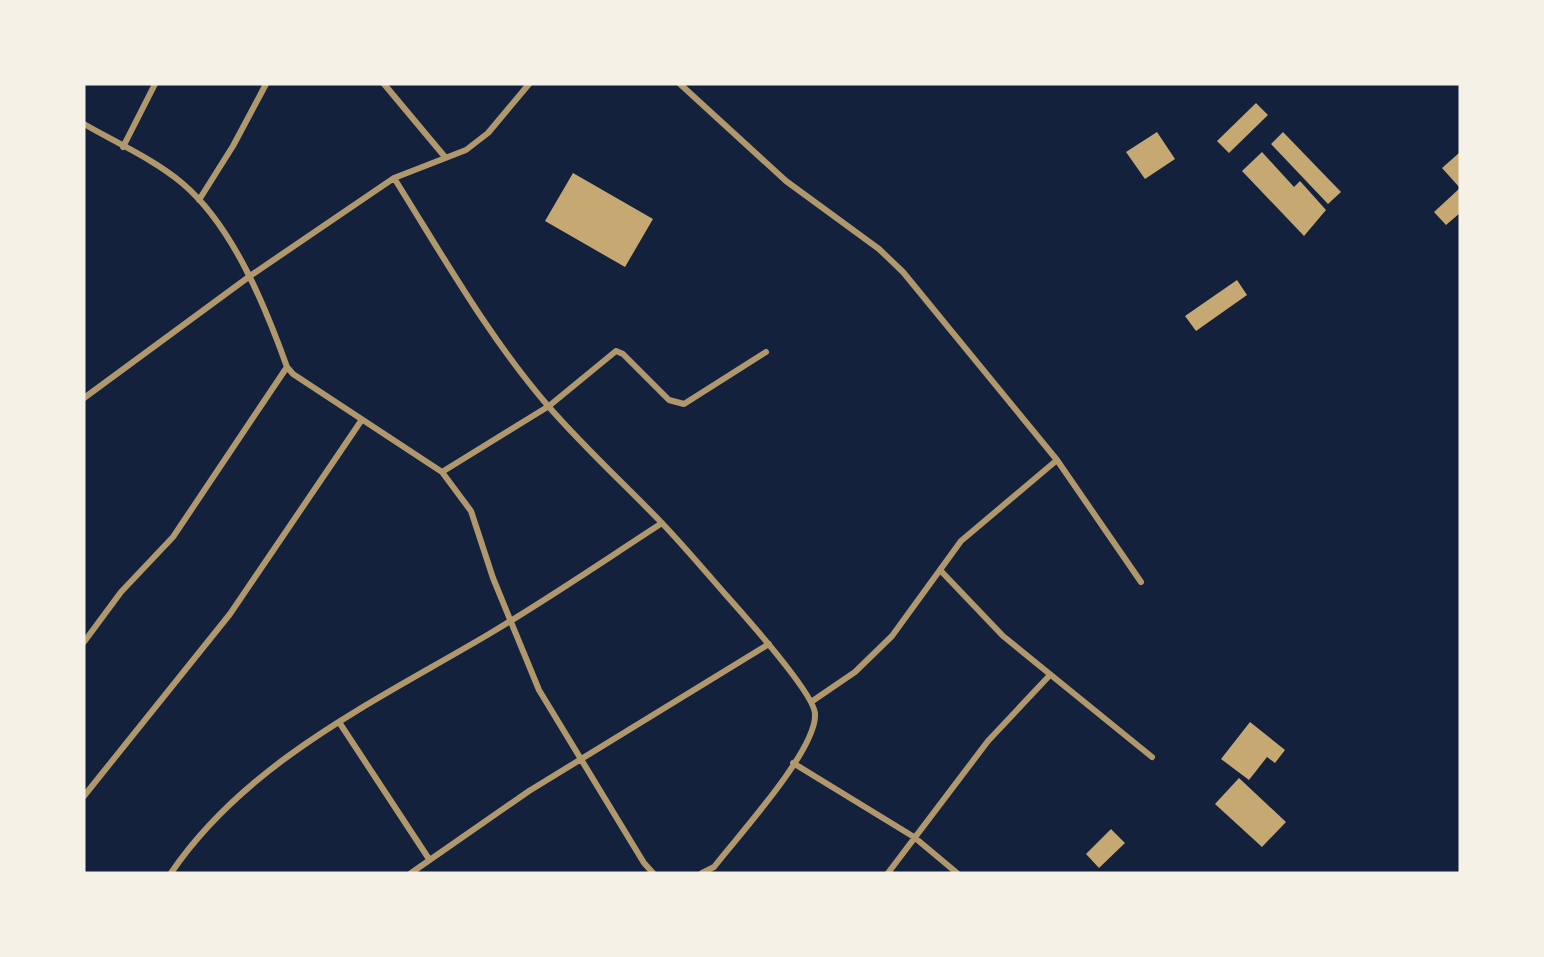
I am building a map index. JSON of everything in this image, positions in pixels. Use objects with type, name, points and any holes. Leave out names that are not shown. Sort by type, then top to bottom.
[{"type":"street","points":[[123,147],[155,84]]},
{"type":"street","points":[[199,200],[233,147],[266,84]]},
{"type":"street","points":[[384,84],[445,157]]},
{"type":"street","points":[[84,399],[250,276],[394,178],[466,150],[488,133],[529,84]]},
{"type":"street","points":[[680,84],[786,181],[879,249],[903,272],[1057,460],[1141,582]]},
{"type":"street","points":[[84,124],[181,182],[199,200],[250,276],[268,312],[287,367],[293,374],[334,399],[361,421],[442,472],[471,511],[493,578],[539,690],[644,863],[653,873]]},
{"type":"street","points":[[394,178],[486,324],[549,406],[662,523],[769,644],[811,702],[816,713],[810,736],[775,791],[714,867],[702,873]]},
{"type":"street","points":[[442,472],[549,406],[616,351],[623,354],[669,400],[684,404],[766,352]]},
{"type":"street","points":[[84,642],[122,592],[173,537],[287,367]]},
{"type":"street","points":[[84,796],[230,614],[361,421]]},
{"type":"street","points":[[811,702],[855,672],[892,636],[961,541],[1057,460]]},
{"type":"street","points":[[171,873],[186,851],[229,804],[288,756],[339,722],[511,621],[662,523]]},
{"type":"street","points":[[940,570],[1003,636],[1152,757]]},
{"type":"street","points":[[411,873],[582,758],[769,644]]},
{"type":"street","points":[[888,873],[988,741],[1050,675]]},
{"type":"street","points":[[339,722],[429,859]]},
{"type":"street","points":[[793,763],[914,837],[957,873]]},
{"type":"building","points":[[1256,103],[1268,115],[1229,153],[1217,141]]},
{"type":"building","points":[[1157,132],[1175,159],[1145,179],[1126,152]]},
{"type":"building","points":[[1283,132],[1341,192],[1328,204],[1271,144]]},
{"type":"building","points":[[1262,152],[1294,187],[1300,181],[1326,210],[1304,236],[1242,171]]},
{"type":"building","points":[[1460,154],[1460,188],[1442,168]]},
{"type":"building","points":[[573,173],[653,219],[625,267],[545,221]]},
{"type":"building","points":[[1460,188],[1460,213],[1446,225],[1434,212]]},
{"type":"building","points":[[1237,280],[1247,295],[1196,331],[1185,316]]},
{"type":"building","points":[[1250,722],[1285,750],[1275,763],[1267,757],[1249,780],[1221,759]]},
{"type":"building","points":[[1239,778],[1286,822],[1262,847],[1215,804]]},
{"type":"building","points":[[1111,829],[1125,843],[1099,868],[1086,854]]}]
